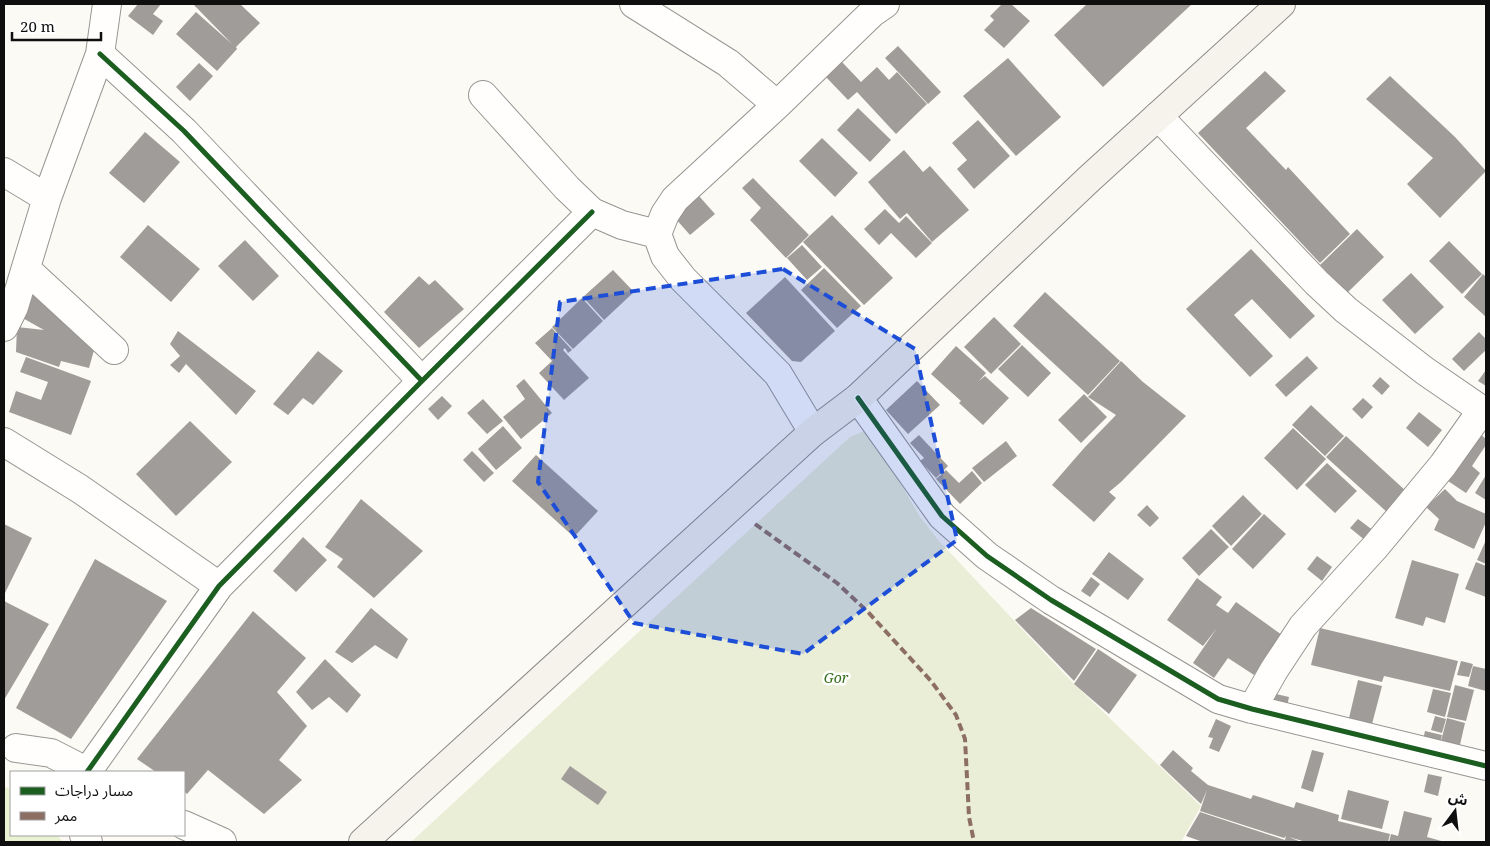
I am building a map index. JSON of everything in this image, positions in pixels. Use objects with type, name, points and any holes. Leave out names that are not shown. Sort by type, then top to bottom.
[{"type":"main road","points":[[363,842],[813,432],[858,398],[1158,116],[1281,4]]},
{"type":"street","points":[[4,327],[14,307],[48,198],[100,54],[107,4]]},
{"type":"street","points":[[634,4],[728,63],[777,105]]},
{"type":"street","points":[[813,432],[778,374],[683,279],[665,256],[657,234],[665,214],[675,199],[777,105],[872,13],[885,4]]},
{"type":"street","points":[[100,54],[184,131],[422,380]]},
{"type":"street","points":[[483,95],[567,188],[592,212],[622,225],[657,234]]},
{"type":"street","points":[[1158,116],[1316,282],[1346,310],[1425,371],[1484,412],[1375,547],[1303,626],[1274,670],[1252,709]]},
{"type":"street","points":[[4,172],[48,198]]},
{"type":"street","points":[[88,771],[219,586],[422,380],[592,212]]},
{"type":"street","points":[[26,269],[114,350]]},
{"type":"street","points":[[858,398],[942,516],[987,556],[1051,600],[1218,699],[1486,766]]},
{"type":"street","points":[[4,442],[80,489],[219,586]]},
{"type":"street","points":[[10,744],[52,753],[85,771]]},
{"type":"street","points":[[10,744],[31,771]]},
{"type":"street","points":[[185,825],[222,842]]},
{"type":"highlighted area","points":[[783,269],[915,349],[957,540],[803,654],[634,623],[538,482],[560,302]]},
{"type":"green space","name":"Gor","points":[[869,429],[920,517],[939,541],[1071,681],[1201,806],[1181,842],[411,842],[850,437]]},
{"type":"green space","points":[[4,786],[10,789],[10,836],[58,836],[63,842],[4,842]]},
{"type":"building","points":[[138,4],[161,4],[153,14],[163,21],[153,35],[128,16]]},
{"type":"building","points":[[193,4],[240,4],[260,23],[236,47],[237,49],[217,71],[176,34],[196,12],[232,44]]},
{"type":"building","points":[[1002,4],[1011,4],[1030,21],[1004,48],[984,30],[994,20],[990,16]]},
{"type":"building","points":[[1087,4],[1192,4],[1103,87],[1054,35]]},
{"type":"building","points":[[898,46],[941,92],[928,104],[885,58]]},
{"type":"building","points":[[1008,58],[1061,117],[1016,156],[963,96]]},
{"type":"building","points":[[842,62],[861,82],[877,67],[889,80],[897,72],[927,104],[896,134],[857,92],[848,100],[826,77]]},
{"type":"building","points":[[199,63],[213,76],[190,101],[176,87]]},
{"type":"building","points":[[1265,71],[1286,91],[1246,128],[1286,170],[1288,167],[1350,234],[1320,263],[1198,133]]},
{"type":"building","points":[[1390,76],[1455,137],[1486,171],[1440,218],[1407,184],[1433,158],[1366,99]]},
{"type":"building","points":[[858,108],[891,140],[870,162],[837,130]]},
{"type":"building","points":[[978,120],[1010,156],[974,189],[957,169],[967,160],[952,143]]},
{"type":"building","points":[[145,132],[180,162],[144,203],[109,173]]},
{"type":"building","points":[[822,138],[858,173],[835,197],[799,161]]},
{"type":"building","points":[[904,150],[923,172],[930,166],[969,210],[932,242],[907,213],[900,219],[868,182]]},
{"type":"building","points":[[753,178],[809,235],[786,258],[750,220],[761,208],[742,188]]},
{"type":"building","points":[[699,196],[715,214],[690,235],[675,218]]},
{"type":"building","points":[[885,209],[899,223],[906,216],[932,243],[916,258],[891,233],[879,245],[864,229]]},
{"type":"building","points":[[832,215],[893,278],[864,305],[803,242]]},
{"type":"building","points":[[148,225],[200,269],[171,302],[120,257]]},
{"type":"building","points":[[1357,229],[1384,257],[1347,293],[1320,265]]},
{"type":"building","points":[[245,240],[279,276],[253,301],[218,266]]},
{"type":"building","points":[[1449,241],[1482,274],[1462,294],[1429,261]]},
{"type":"building","points":[[802,245],[822,267],[807,280],[787,258]]},
{"type":"building","points":[[1251,249],[1315,316],[1290,339],[1252,299],[1234,315],[1273,356],[1250,377],[1186,309]]},
{"type":"building","points":[[824,268],[861,306],[837,328],[801,290]]},
{"type":"building","points":[[613,270],[634,292],[604,320],[583,297]]},
{"type":"building","points":[[1411,273],[1444,307],[1415,334],[1382,300]]},
{"type":"building","points":[[1483,274],[1486,277],[1486,317],[1464,297]]},
{"type":"building","points":[[419,276],[429,285],[435,280],[464,309],[419,348],[384,312]]},
{"type":"building","points":[[785,277],[835,331],[801,362],[792,361],[746,313]]},
{"type":"building","points":[[1045,292],[1120,361],[1088,395],[1013,326]]},
{"type":"building","points":[[26,293],[56,303],[56,316],[77,325],[76,334],[96,343],[89,368],[61,361],[59,367],[16,352],[17,327],[44,330],[19,316]]},
{"type":"building","points":[[582,298],[603,321],[573,349],[552,327]]},
{"type":"building","points":[[994,317],[1021,344],[991,374],[964,347]]},
{"type":"building","points":[[552,328],[572,350],[568,353],[565,348],[563,350],[589,378],[564,400],[539,373],[552,361],[535,343]]},
{"type":"building","points":[[178,331],[256,391],[236,415],[186,364],[179,373],[170,365],[180,356],[170,344]]},
{"type":"building","points":[[1479,332],[1486,339],[1486,350],[1464,371],[1452,359]]},
{"type":"building","points":[[1022,345],[1051,373],[1028,397],[998,369]]},
{"type":"building","points":[[956,346],[986,373],[979,381],[985,376],[1009,398],[983,425],[959,403],[961,401],[931,374]]},
{"type":"building","points":[[318,351],[343,371],[313,405],[303,398],[288,415],[273,404]]},
{"type":"building","points":[[1307,356],[1318,368],[1286,397],[1275,385]]},
{"type":"building","points":[[26,357],[91,381],[71,435],[9,412],[16,391],[41,400],[48,382],[20,372]]},
{"type":"building","points":[[1121,361],[1143,382],[1186,416],[1109,492],[1116,498],[1094,522],[1052,485],[1116,415],[1088,397]]},
{"type":"building","points":[[1486,370],[1486,386],[1478,381]]},
{"type":"building","points":[[1380,377],[1390,386],[1382,395],[1372,386]]},
{"type":"building","points":[[524,379],[552,413],[521,439],[503,417],[525,399],[516,386]]},
{"type":"building","points":[[917,381],[940,405],[908,434],[886,410]]},
{"type":"building","points":[[1084,394],[1107,417],[1081,443],[1058,420]]},
{"type":"building","points":[[442,396],[452,406],[438,420],[428,409]]},
{"type":"building","points":[[1363,398],[1373,407],[1362,419],[1352,409]]},
{"type":"building","points":[[483,399],[503,421],[487,434],[467,413]]},
{"type":"building","points":[[1311,405],[1344,436],[1325,456],[1292,425]]},
{"type":"building","points":[[1419,412],[1442,430],[1428,447],[1406,428]]},
{"type":"building","points":[[190,421],[232,462],[176,516],[136,474]]},
{"type":"building","points":[[503,426],[522,448],[496,470],[478,449]]},
{"type":"building","points":[[1293,428],[1326,459],[1297,490],[1264,458]]},
{"type":"building","points":[[1480,434],[1486,439],[1486,445],[1472,466],[1480,473],[1466,493],[1448,481]]},
{"type":"building","points":[[919,435],[948,466],[936,478],[920,461],[924,458],[910,443]]},
{"type":"building","points":[[1346,436],[1407,492],[1388,513],[1326,457]]},
{"type":"building","points":[[1006,441],[1017,456],[984,482],[972,468]]},
{"type":"building","points":[[472,451],[494,473],[484,482],[463,460]]},
{"type":"building","points":[[536,455],[598,511],[574,537],[512,481]]},
{"type":"building","points":[[1327,463],[1357,491],[1335,513],[1305,485]]},
{"type":"building","points":[[946,470],[959,483],[972,471],[982,483],[960,504],[936,479]]},
{"type":"building","points":[[1486,475],[1486,500],[1475,493]]},
{"type":"building","points":[[1445,489],[1457,501],[1486,514],[1486,522],[1474,549],[1434,530],[1439,519],[1426,507]]},
{"type":"building","points":[[1243,495],[1262,514],[1231,546],[1212,526]]},
{"type":"building","points":[[361,499],[423,551],[374,598],[337,567],[343,559],[325,547]]},
{"type":"building","points":[[1147,505],[1159,518],[1150,527],[1137,515]]},
{"type":"building","points":[[1264,514],[1286,534],[1253,569],[1232,549]]},
{"type":"building","points":[[1358,519],[1374,531],[1366,541],[1350,528]]},
{"type":"building","points":[[4,524],[32,538],[4,595]]},
{"type":"building","points":[[1211,529],[1229,547],[1199,576],[1182,558]]},
{"type":"building","points":[[303,537],[327,560],[296,592],[273,571]]},
{"type":"building","points":[[1486,540],[1486,564],[1477,560]]},
{"type":"building","points":[[1109,552],[1144,579],[1128,600],[1092,574]]},
{"type":"building","points":[[1317,556],[1332,567],[1322,581],[1307,569]]},
{"type":"building","points":[[95,559],[167,601],[71,739],[16,708]]},
{"type":"building","points":[[1412,560],[1459,574],[1445,623],[1426,617],[1423,626],[1395,618]]},
{"type":"building","points":[[1476,562],[1486,566],[1486,597],[1465,589]]},
{"type":"building","points":[[1091,577],[1100,584],[1090,597],[1081,591]]},
{"type":"building","points":[[1197,578],[1222,597],[1216,605],[1228,613],[1236,602],[1282,635],[1254,675],[1228,658],[1214,678],[1193,663],[1217,628],[1203,646],[1167,620]]},
{"type":"building","points":[[4,601],[49,624],[4,700]]},
{"type":"building","points":[[371,608],[408,639],[397,659],[375,645],[352,663],[335,652]]},
{"type":"building","points":[[1031,608],[1096,649],[1074,681],[1015,620]]},
{"type":"building","points":[[253,611],[306,658],[277,692],[307,726],[279,760],[302,780],[264,814],[208,770],[187,794],[185,792],[185,771],[155,771],[137,759]]},
{"type":"building","points":[[1320,628],[1458,661],[1450,691],[1384,676],[1382,682],[1311,665]]},
{"type":"building","points":[[1098,649],[1137,675],[1109,714],[1074,684]]},
{"type":"building","points":[[325,659],[361,695],[347,713],[329,697],[312,710],[296,692]]},
{"type":"building","points":[[1461,661],[1473,664],[1469,677],[1457,675]]},
{"type":"building","points":[[1473,666],[1486,669],[1486,691],[1468,686]]},
{"type":"building","points":[[1358,680],[1382,686],[1372,724],[1349,718]]},
{"type":"building","points":[[1455,685],[1474,690],[1466,721],[1447,717]]},
{"type":"building","points":[[1433,689],[1451,693],[1445,717],[1427,712]]},
{"type":"building","points":[[1276,694],[1289,697],[1287,707],[1274,704]]},
{"type":"building","points":[[1435,716],[1446,719],[1442,733],[1431,730]]},
{"type":"building","points":[[1447,718],[1465,723],[1459,749],[1440,745]]},
{"type":"building","points":[[1216,719],[1231,726],[1219,752],[1209,748],[1213,738],[1208,737]]},
{"type":"building","points":[[1425,731],[1442,735],[1440,744],[1423,740]]},
{"type":"building","points":[[1173,750],[1193,768],[1191,771],[1208,785],[1251,799],[1253,795],[1294,808],[1296,802],[1339,815],[1338,821],[1390,834],[1388,842],[1306,842],[1289,837],[1301,842],[1203,842],[1186,836],[1200,812],[1285,840],[1286,836],[1284,838],[1200,811],[1207,790],[1201,804],[1160,765]]},
{"type":"building","points":[[1312,750],[1324,753],[1313,792],[1301,788]]},
{"type":"building","points":[[570,766],[607,792],[598,805],[561,779]]},
{"type":"building","points":[[1428,774],[1442,777],[1438,796],[1424,792]]},
{"type":"building","points":[[1348,790],[1389,801],[1382,829],[1341,819]]},
{"type":"building","points":[[1404,811],[1432,818],[1427,837],[1445,842],[1389,842],[1391,834],[1398,836]]},
{"type":"marked path","points":[[755,524],[837,583],[868,612],[931,681],[956,715],[965,739],[969,817],[974,842]]},
{"type":"cycle path","points":[[100,54],[184,131],[422,381]]},
{"type":"cycle path","points":[[88,771],[219,586],[592,212]]},
{"type":"cycle path","points":[[858,398],[942,516],[987,556],[1051,600],[1218,699],[1486,766]]}]
